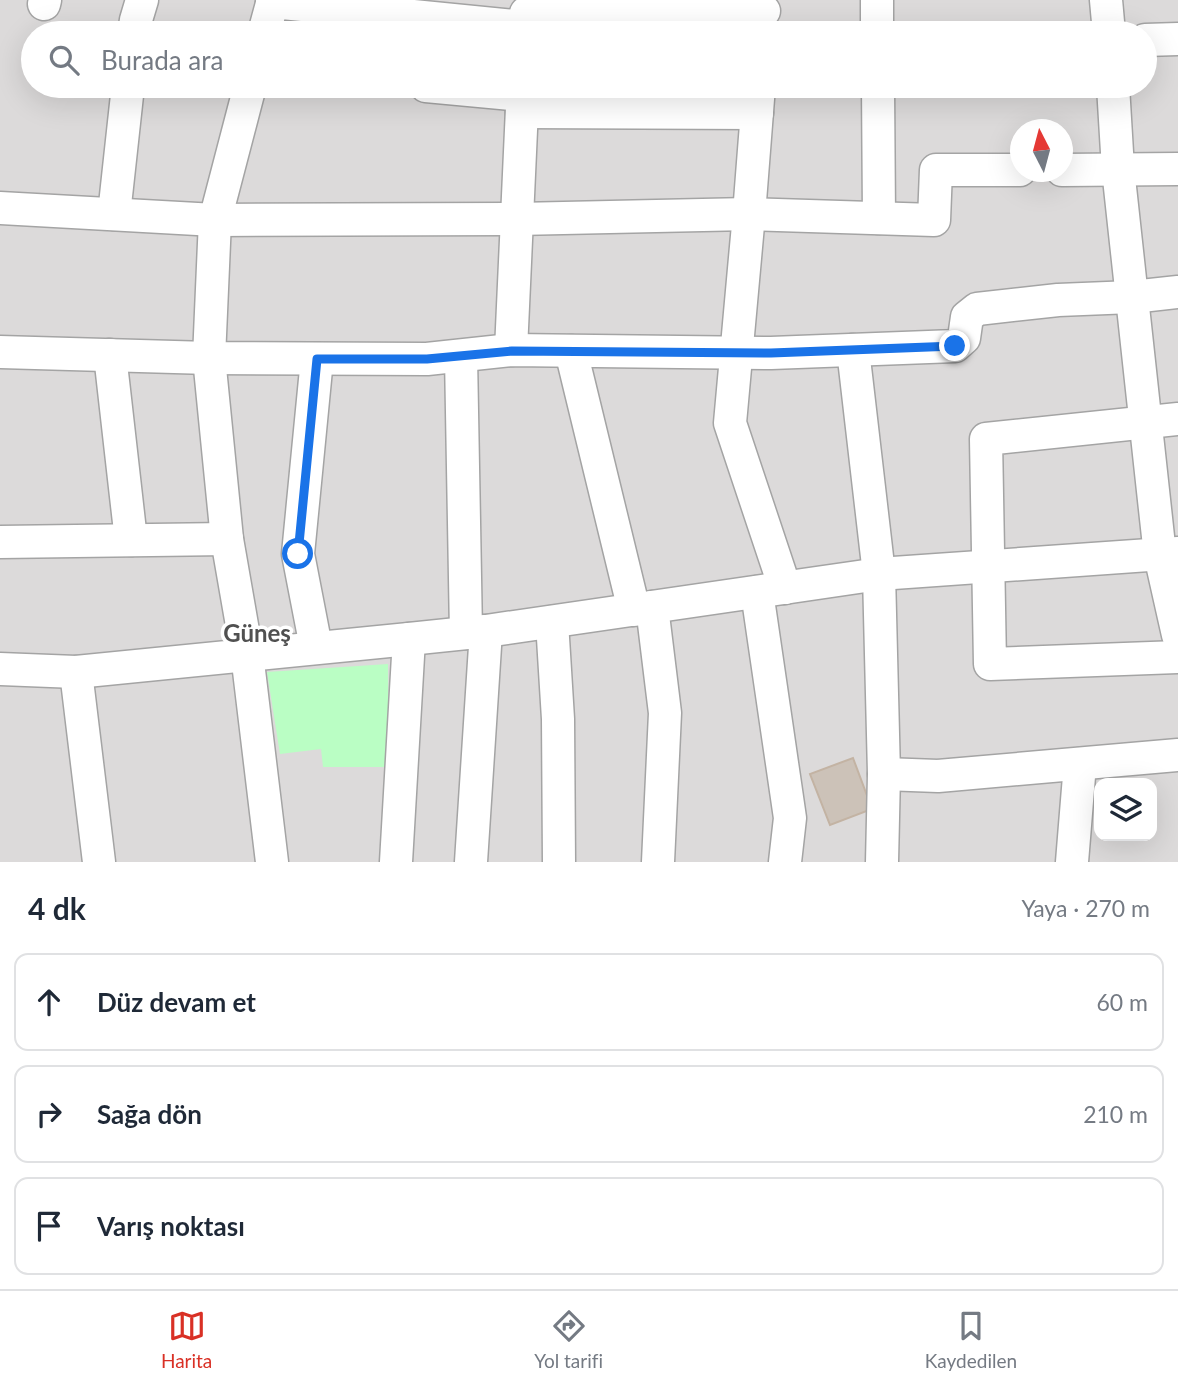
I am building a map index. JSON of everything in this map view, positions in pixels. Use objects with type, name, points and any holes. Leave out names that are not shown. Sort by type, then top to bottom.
[{"type":"street","points":[[136,21],[142,0]]},
{"type":"street","points":[[877,0],[877,21]]},
{"type":"street","points":[[1106,0],[1108,21]]},
{"type":"street","points":[[267,21],[272,1],[525,18],[764,15]]},
{"type":"street","points":[[1157,40],[1178,40]]},
{"type":"street","points":[[114,214],[127,98]]},
{"type":"street","points":[[247,98],[215,220],[209,358],[227,538],[247,654],[272,862]]},
{"type":"street","points":[[512,351],[522,98]]},
{"type":"street","points":[[640,98],[758,99],[730,423],[771,590],[790,818],[785,862]]},
{"type":"street","points":[[878,98],[879,218]]},
{"type":"street","points":[[1114,98],[1118,169],[1146,422],[1169,554],[1178,635]]},
{"type":"street","points":[[1073,170],[1178,169]]},
{"type":"street","points":[[0,208],[215,220],[517,219],[749,214],[934,220],[936,170],[1010,170]]},
{"type":"street","points":[[0,352],[209,358],[427,359],[512,351],[736,353],[955,346],[964,338],[967,317],[977,309],[1058,300],[1178,292]]},
{"type":"street","points":[[853,350],[879,574],[884,774],[882,862]]},
{"type":"street","points":[[571,351],[643,609],[665,713],[659,862]]},
{"type":"street","points":[[110,355],[131,540]]},
{"type":"street","points":[[461,356],[476,632],[471,862]]},
{"type":"street","points":[[316,648],[298,554],[317,359]]},
{"type":"street","points":[[1178,419],[986,439],[990,664],[1178,657]]},
{"type":"street","points":[[0,541],[227,538]]},
{"type":"street","points":[[0,668],[76,672],[476,632],[879,574],[1169,554]]},
{"type":"street","points":[[552,622],[558,719],[559,862]]},
{"type":"street","points":[[396,862],[409,639]]},
{"type":"street","points":[[76,672],[99,862]]},
{"type":"street","points":[[884,774],[938,776],[1178,755]]},
{"type":"street","points":[[1072,862],[1080,764]]},
{"type":"shaded area","points":[[0,0],[1178,0],[1178,862],[0,862]]},
{"type":"green space","points":[[388,664],[389,767],[323,767],[321,749],[280,754],[267,672]]},
{"type":"building","points":[[853,758],[872,809],[830,825],[810,774]]},
{"type":"district","name":"Güneş","points":[[257,634]]},
{"type":"route","points":[[298,554],[317,359],[427,359],[512,351],[771,353],[955,346]]}]
